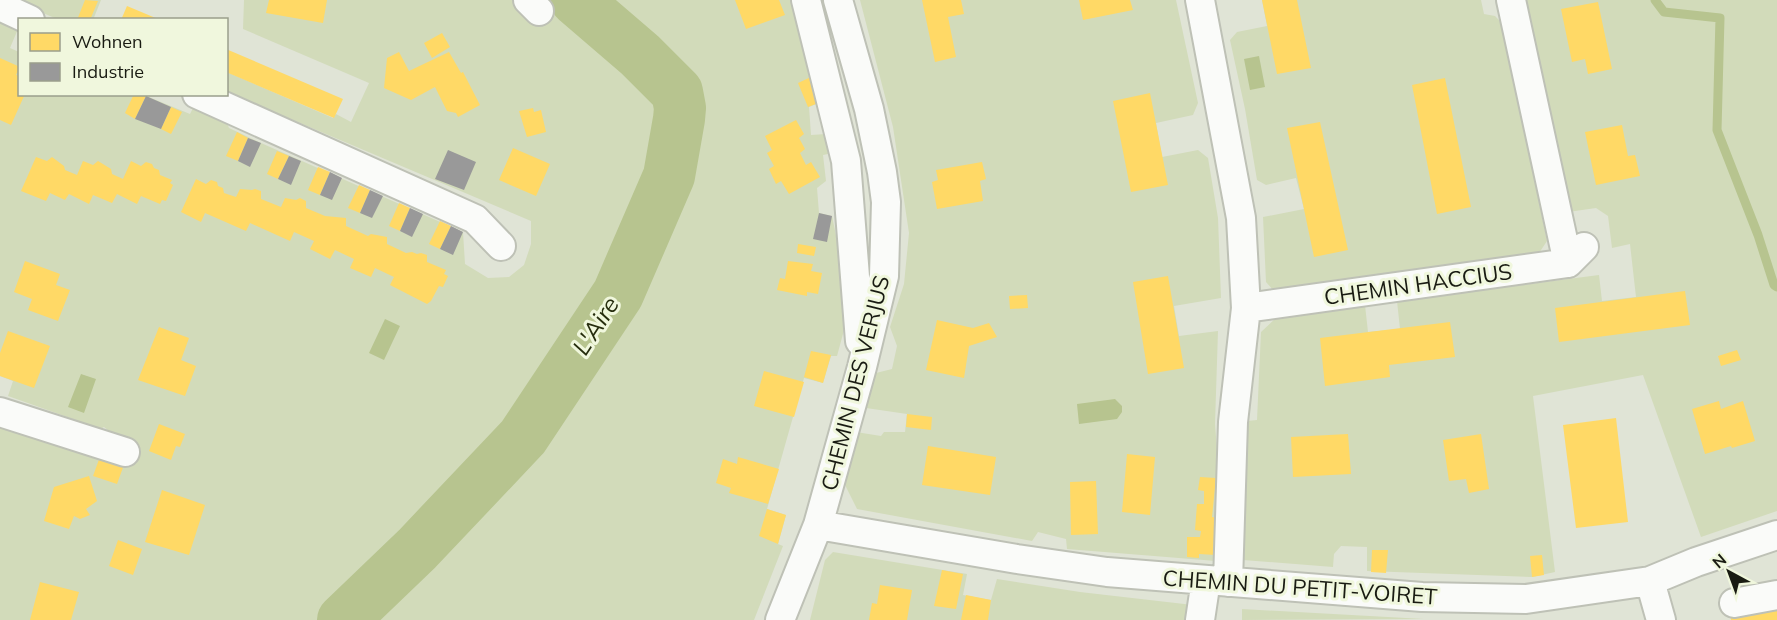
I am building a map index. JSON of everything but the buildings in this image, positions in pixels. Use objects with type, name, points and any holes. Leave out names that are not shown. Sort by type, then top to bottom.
[{"type":"street","points":[[806,0],[846,161],[862,367]]},
{"type":"street","name":"CHEMIN DES VERJUS","points":[[780,620],[818,525],[862,367],[884,276],[886,202],[869,109],[838,0]]},
{"type":"street","points":[[1200,0],[1241,218],[1246,308],[1217,581],[1200,620]]},
{"type":"street","name":"CHEMIN HACCIUS","points":[[1246,308],[1576,255],[1511,0]]},
{"type":"street","points":[[0,6],[26,18]]},
{"type":"street","points":[[201,96],[475,219],[501,246]]},
{"type":"street","points":[[0,412],[125,452]]},
{"type":"street","name":"CHEMIN DU PETIT-VOIRET","points":[[818,525],[1107,572],[1422,597],[1526,599],[1650,582],[1696,562],[1777,536]]},
{"type":"street","points":[[1650,582],[1660,620]]},
{"type":"street","points":[[1734,603],[1777,595]]},
{"type":"shaded area","points":[[13,0],[101,0],[94,18],[55,18]]},
{"type":"shaded area","points":[[244,0],[797,0],[821,102],[809,107],[811,135],[826,134],[828,154],[823,155],[826,181],[817,188],[819,213],[832,216],[839,250],[847,319],[837,356],[831,356],[823,383],[804,378],[767,509],[786,515],[778,544],[783,546],[754,620],[0,620],[0,420],[121,441],[104,427],[98,430],[90,425],[8,396],[13,381],[0,376],[0,21],[18,29],[10,48],[18,52],[18,96],[146,96],[190,114],[193,108],[227,123],[229,128],[261,143],[463,232],[465,264],[488,278],[509,277],[524,265],[531,244],[531,221],[228,92],[228,72],[333,118],[336,114],[351,122],[369,83],[243,29]]},
{"type":"shaded area","points":[[860,0],[1176,0],[1198,103],[1193,115],[1156,123],[1162,157],[1198,150],[1208,158],[1218,218],[1221,298],[1174,306],[1179,336],[1218,331],[1215,424],[1219,476],[1216,561],[1067,549],[1066,539],[1038,532],[1032,541],[857,509],[844,483],[856,432],[881,436],[884,432],[905,432],[907,414],[866,408],[876,373],[892,369],[897,346],[890,327],[904,284],[909,233],[893,127]]},
{"type":"shaded area","points":[[1262,0],[1481,0],[1484,14],[1495,16],[1502,23],[1547,241],[1537,256],[1273,290],[1266,282],[1263,217],[1304,209],[1296,178],[1266,185],[1257,180],[1230,40],[1237,32],[1267,26]]},
{"type":"shaded area","points":[[1525,0],[1777,0],[1777,511],[1701,537],[1643,375],[1533,396],[1555,572],[1532,577],[1367,571],[1367,547],[1341,546],[1334,554],[1333,567],[1243,560],[1247,421],[1257,420],[1261,332],[1276,318],[1365,305],[1368,332],[1400,329],[1397,301],[1599,275],[1602,301],[1636,297],[1630,244],[1612,248],[1608,216],[1596,208],[1568,212]]},
{"type":"shaded area","points":[[1259,56],[1265,87],[1250,90],[1244,59]]},
{"type":"shaded area","points":[[385,319],[400,326],[384,360],[369,353]]},
{"type":"shaded area","points":[[81,374],[96,379],[84,413],[68,407]]},
{"type":"shaded area","points":[[1115,399],[1122,406],[1122,412],[1117,419],[1079,424],[1077,404]]},
{"type":"shaded area","points":[[833,552],[967,574],[963,595],[991,600],[997,579],[1080,592],[1193,605],[1191,620],[810,620],[825,560]]},
{"type":"shaded area","points":[[1242,609],[1424,619],[1242,620]]},
{"type":"waterway","name":"L'Aire","points":[[343,620],[417,549],[523,437],[618,294],[669,176],[679,119],[680,108],[677,92],[640,55],[576,0]]},
{"type":"waterway","points":[[1655,0],[1664,12],[1720,18],[1717,130],[1758,235],[1774,285],[1777,287]]}]
